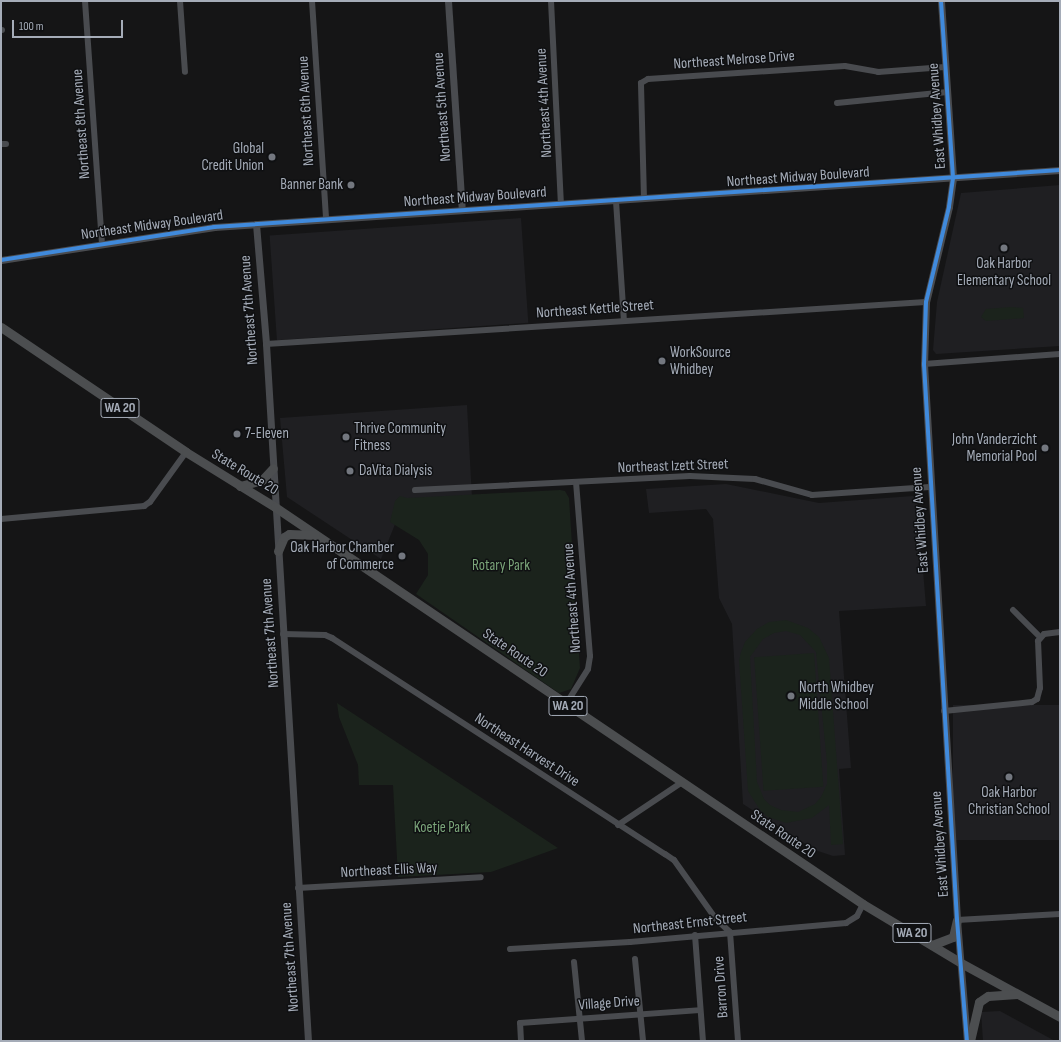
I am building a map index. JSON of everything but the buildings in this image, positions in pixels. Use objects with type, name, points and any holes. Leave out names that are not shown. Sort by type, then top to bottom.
[{"type":"main road","name":"State Route 20","points":[[1,327],[186,452],[275,507],[681,783],[863,904],[961,963],[1060,1018]]},
{"type":"main road","points":[[240,486],[262,480],[273,468]]},
{"type":"main road","points":[[278,551],[284,537],[289,534],[316,535]]},
{"type":"main road","points":[[932,945],[953,937],[957,920]]},
{"type":"main road","points":[[968,1041],[979,1002],[988,996],[1017,994]]},
{"type":"street","name":"Northeast 8th Avenue","points":[[85,1],[102,244]]},
{"type":"street","points":[[180,1],[185,72]]},
{"type":"street","name":"Northeast 6th Avenue","points":[[312,1],[326,220]]},
{"type":"street","name":"Northeast 5th Avenue","points":[[448,1],[462,210]]},
{"type":"street","name":"Northeast 4th Avenue","points":[[551,1],[561,204]]},
{"type":"street","name":"East Whidbey Avenue","points":[[941,1],[953,178],[949,207],[926,302],[924,364],[930,487],[957,920],[968,1041]]},
{"type":"street","name":"Northeast Melrose Drive","points":[[644,199],[641,83],[648,79],[845,66],[878,72],[946,67]]},
{"type":"street","points":[[837,102],[947,92]]},
{"type":"street","name":"Northeast Midway Boulevard","points":[[1,260],[214,227],[1060,170]]},
{"type":"street","points":[[616,201],[624,321]]},
{"type":"street","name":"Northeast 7th Avenue","points":[[256,224],[266,344],[308,1041]]},
{"type":"street","name":"Northeast Kettle Street","points":[[266,344],[926,302]]},
{"type":"street","points":[[924,364],[1060,354]]},
{"type":"street","points":[[1,519],[144,506],[150,502],[186,452]]},
{"type":"street","name":"Northeast Izett Street","points":[[416,490],[720,476],[755,479],[818,495],[930,487]]},
{"type":"street","name":"Northeast 4th Avenue","points":[[566,704],[588,668],[590,656],[576,483]]},
{"type":"street","points":[[1013,610],[1040,637]]},
{"type":"street","points":[[1040,637],[1060,632]]},
{"type":"street","name":"Northeast Harvest Drive","points":[[283,634],[324,635],[332,638],[674,860],[716,919],[730,932]]},
{"type":"street","points":[[944,711],[1027,704],[1037,699],[1040,688],[1037,647],[1040,637]]},
{"type":"street","points":[[618,825],[681,783]]},
{"type":"street","name":"Northeast Ellis Way","points":[[298,888],[481,877]]},
{"type":"street","name":"Northeast Ernst Street","points":[[510,949],[630,942],[695,935],[846,923],[857,916],[863,904]]},
{"type":"street","points":[[957,920],[1060,914]]},
{"type":"street","name":"Barron Drive","points":[[730,932],[738,1041]]},
{"type":"street","points":[[695,935],[703,1041]]},
{"type":"street","points":[[634,959],[643,1041]]},
{"type":"street","points":[[574,962],[582,1041]]},
{"type":"street","name":"Village Drive","points":[[521,1041],[520,1023],[700,1010]]},
{"type":"shaded area","name":"Oak Harbor Elementary School","points":[[1060,185],[1060,346],[936,354],[933,350],[937,302],[961,193]]},
{"type":"shaded area","points":[[521,218],[528,323],[277,340],[270,236]]},
{"type":"shaded area","points":[[467,405],[472,498],[404,502],[381,559],[287,497],[280,418]]},
{"type":"shaded area","name":"North Whidbey Middle School","points":[[726,484],[819,503],[913,496],[917,499],[926,606],[839,611],[851,768],[839,769],[845,855],[833,856],[815,850],[743,804],[732,624],[719,598],[713,519],[706,509],[649,513],[646,489]]},
{"type":"shaded area","name":"Oak Harbor Christian School","points":[[953,705],[1060,705],[1060,840],[953,840]]},
{"type":"shaded area","points":[[1000,1011],[1055,1041],[983,1041],[981,1012]]},
{"type":"green space","points":[[1011,307],[1023,308],[1024,318],[986,321],[981,317],[986,309]]},
{"type":"green space","name":"Rotary Park","points":[[560,490],[565,491],[569,498],[580,668],[571,689],[559,693],[416,594],[428,575],[428,554],[419,540],[390,522],[395,501],[400,496],[407,498]]},
{"type":"green space","points":[[786,620],[808,628],[819,637],[829,658],[843,844],[831,845],[829,805],[812,818],[786,823],[768,817],[760,810],[748,791],[739,661],[745,642],[757,629],[769,622]],"holes":[[[786,631],[800,635],[816,652],[827,763],[827,784],[821,797],[815,804],[798,812],[781,810],[770,805],[764,799],[757,782],[750,657],[763,639],[774,633]]]},
{"type":"green space","points":[[814,653],[823,787],[763,791],[754,657]]},
{"type":"green space","name":"Koetje Park","points":[[337,703],[558,848],[491,872],[398,877],[393,785],[359,785],[358,765],[339,717]]},
{"type":"cycle path","points":[[941,1],[953,178],[949,207],[926,302],[924,364],[957,920],[967,1041]]},
{"type":"cycle path","points":[[1,260],[214,227],[1060,170]]},
{"type":"place","name":"Global Credit Union","points":[[272,157]]},
{"type":"place","name":"Banner Bank","points":[[351,185]]},
{"type":"place","name":"Oak Harbor Elementary School","points":[[1004,248]]},
{"type":"place","name":"WorkSource Whidbey","points":[[662,361]]},
{"type":"place","name":"7-Eleven","points":[[237,434]]},
{"type":"place","name":"Thrive Community Fitness","points":[[346,437]]},
{"type":"place","name":"John Vanderzicht Memorial Pool","points":[[1045,448]]},
{"type":"place","name":"DaVita Dialysis","points":[[350,471]]},
{"type":"place","name":"Oak Harbor Chamber of Commerce","points":[[402,556]]},
{"type":"place","name":"North Whidbey Middle School","points":[[791,696]]},
{"type":"place","name":"Oak Harbor Christian School","points":[[1009,777]]}]
